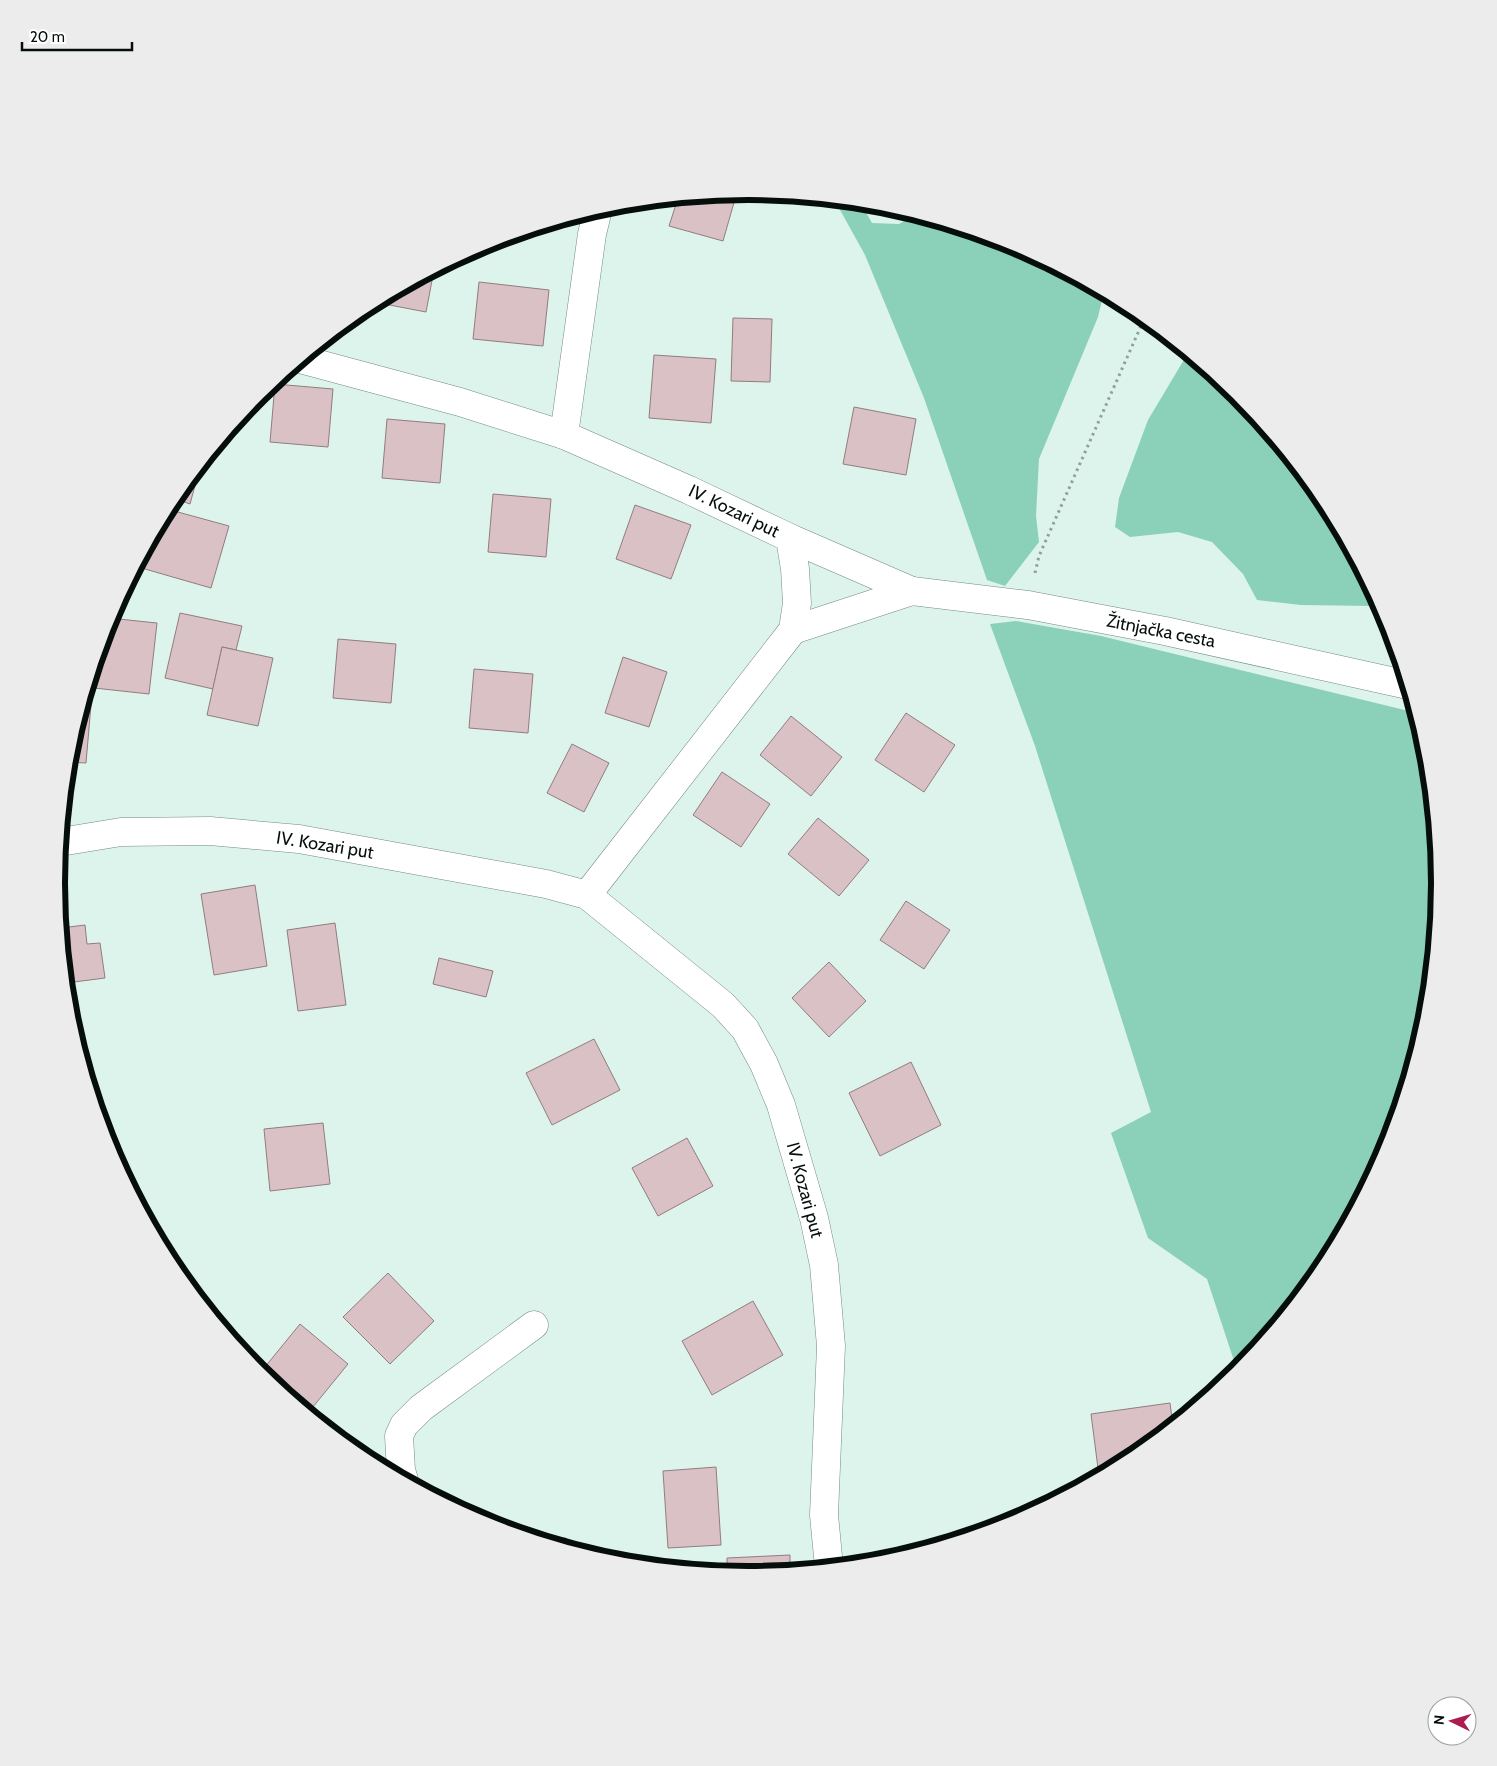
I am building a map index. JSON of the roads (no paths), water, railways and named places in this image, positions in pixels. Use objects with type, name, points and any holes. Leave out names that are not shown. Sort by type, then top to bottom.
[{"type":"street","points":[[564,434],[592,234],[596,217]]},
{"type":"street","name":"IV. Kozari put","points":[[307,362],[460,402],[564,434],[690,490],[790,538],[795,569],[797,603],[792,630],[587,895]]},
{"type":"street","points":[[790,538],[912,591]]},
{"type":"street","points":[[792,630],[912,591]]},
{"type":"street","name":"Žitnjačka cesta","points":[[912,591],[1028,605],[1165,631],[1402,684]]},
{"type":"street","name":"IV. Kozari put","points":[[66,841],[121,832],[210,830],[300,839],[546,884],[587,895],[723,1005],[745,1029],[764,1064],[782,1105],[814,1218],[824,1265],[831,1346],[824,1515],[829,1562]]},
{"type":"street","points":[[401,1471],[399,1436],[404,1425],[421,1408],[534,1325]]}]
